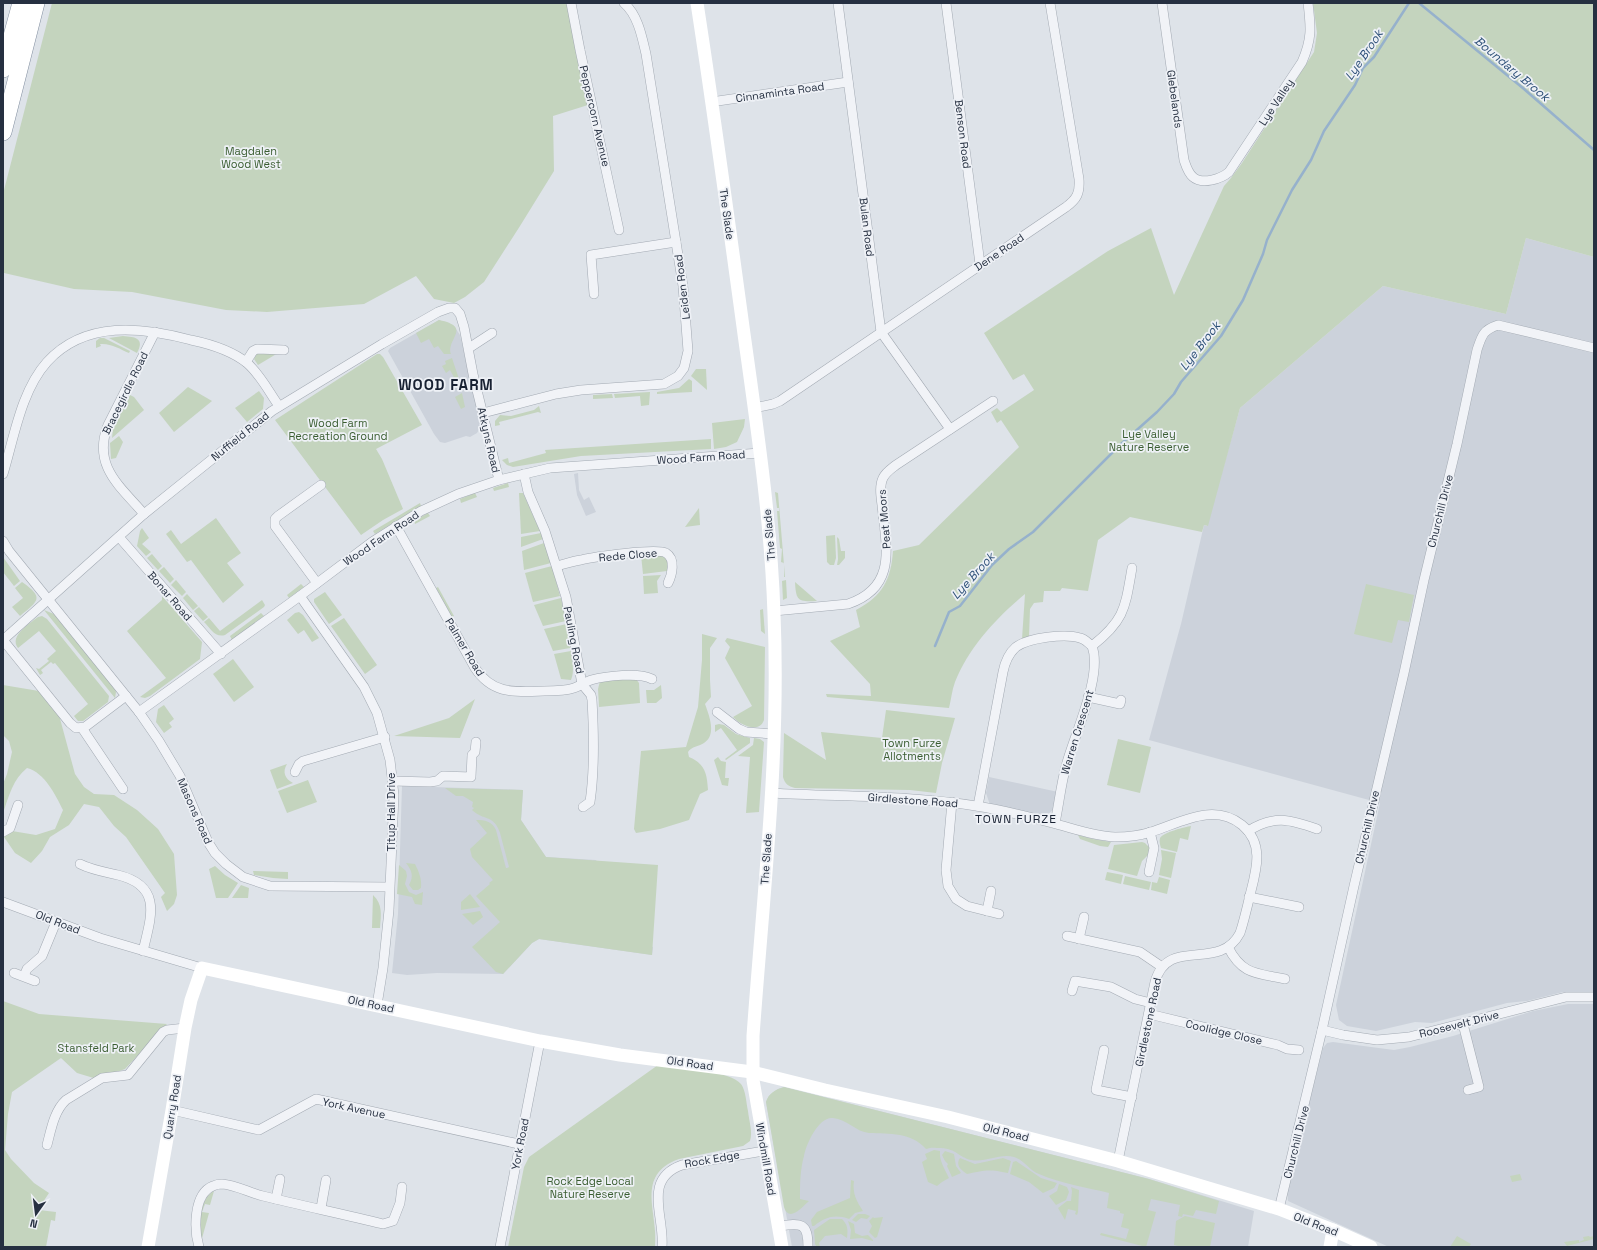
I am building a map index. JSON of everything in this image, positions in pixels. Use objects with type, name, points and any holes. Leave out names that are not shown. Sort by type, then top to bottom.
[{"type":"highway","points":[[3,69],[21,3]]},
{"type":"highway","points":[[3,132],[36,3]]},
{"type":"street","name":"Peppercorn Avenue","points":[[571,3],[619,230]]},
{"type":"street","name":"Leiden Road","points":[[483,413],[556,394],[581,390],[664,384],[678,376],[686,363],[688,352],[685,304],[646,54],[639,26],[628,6],[624,3]]},
{"type":"street","name":"The Slade","points":[[697,3],[760,452],[774,612],[774,734],[753,1036],[752,1072]]},
{"type":"street","name":"Bulan Road","points":[[838,3],[881,332],[950,429]]},
{"type":"street","name":"Benson Road","points":[[946,3],[980,264]]},
{"type":"street","name":"Dene Road","points":[[754,408],[780,401],[1076,199],[1079,194],[1079,179],[1050,3]]},
{"type":"street","name":"Glebelands","points":[[1162,3],[1184,160],[1187,169],[1193,177],[1199,180],[1207,180]]},
{"type":"street","name":"Lye Valley","points":[[1207,180],[1220,178],[1229,172],[1302,62],[1308,48],[1311,30],[1308,3]]},
{"type":"street","name":"Cinnaminta Road","points":[[712,102],[848,82]]},
{"type":"street","points":[[594,294],[591,255],[676,242]]},
{"type":"street","name":"Nuffield Road","points":[[48,600],[144,514],[279,406],[409,328],[438,312],[448,308],[455,308]]},
{"type":"street","name":"Atkyns Road","points":[[455,308],[460,314],[464,327],[473,374],[499,480]]},
{"type":"street","name":"Churchill Drive","points":[[1279,1209],[1322,1030],[1352,893],[1457,444],[1477,350],[1482,335],[1489,328],[1498,326],[1594,348]]},
{"type":"street","points":[[3,474],[28,392],[40,370],[55,354],[76,340],[103,331],[124,330],[155,332],[208,344],[223,350],[246,362],[255,371],[279,406]]},
{"type":"street","name":"Bracegirdle Road","points":[[144,514],[111,476],[104,458],[103,445],[104,436],[108,425],[155,332]]},
{"type":"street","points":[[469,348],[492,334]]},
{"type":"street","points":[[246,362],[253,351],[257,349],[284,350]]},
{"type":"street","name":"Peat Moors","points":[[774,612],[848,604],[860,599],[871,591],[881,577],[886,564],[881,494],[883,478],[888,471],[896,465],[993,402]]},
{"type":"street","name":"Wood Farm Road","points":[[139,712],[372,542],[420,511],[458,494],[499,480],[550,468],[713,457],[760,452]]},
{"type":"street","name":"Pauling Road","points":[[524,474],[528,492],[545,531],[566,597],[582,684],[591,694],[594,740],[591,795],[590,802],[583,806]]},
{"type":"street","points":[[317,583],[279,531],[275,522],[278,516],[322,485]]},
{"type":"street","name":"Palmer Road","points":[[396,526],[475,668],[487,682],[501,689],[517,693],[564,690],[574,688],[599,678],[641,675],[652,679]]},
{"type":"street","name":"Bonar Road","points":[[119,537],[220,654]]},
{"type":"street","name":"Masons Road","points":[[3,541],[9,551],[139,712],[180,776],[208,842],[215,853],[226,864],[243,877],[270,886],[389,887]]},
{"type":"street","name":"Rede Close","points":[[557,566],[587,558],[647,551],[661,551],[668,555],[671,562],[671,577],[668,583]]},
{"type":"street","points":[[978,806],[1004,665],[1011,651],[1029,641],[1055,637],[1080,638],[1092,646],[1112,629],[1120,618],[1125,604],[1132,568]]},
{"type":"street","name":"Titup Hall Drive","points":[[300,596],[364,687],[378,713],[385,737],[394,781],[386,940],[377,1005]]},
{"type":"street","points":[[48,600],[3,640],[70,723],[76,728],[82,728],[126,696]]},
{"type":"street","name":"Warren Crescent","points":[[1055,823],[1066,764],[1088,697],[1094,667],[1092,646]]},
{"type":"street","points":[[1088,697],[1120,704],[1121,700]]},
{"type":"street","points":[[717,712],[739,729],[749,732],[774,734]]},
{"type":"street","points":[[82,728],[113,783],[123,789]]},
{"type":"street","points":[[295,772],[299,764],[304,761],[385,737]]},
{"type":"street","points":[[394,781],[430,782],[437,781],[443,776],[470,781],[472,755],[475,752],[476,742]]},
{"type":"street","name":"Girdlestone Road","points":[[771,793],[897,798],[952,802],[978,806],[1055,823],[1100,836],[1135,836],[1150,832],[1177,821],[1198,816],[1211,815],[1231,818],[1241,824],[1248,831],[1256,846],[1258,860],[1240,933],[1228,947],[1212,954],[1179,956],[1162,967],[1157,974],[1118,1161]]},
{"type":"street","points":[[952,802],[946,870],[948,886],[956,899],[963,904],[971,908],[999,914]]},
{"type":"street","points":[[3,832],[10,828],[18,805]]},
{"type":"street","points":[[1248,831],[1263,823],[1281,819],[1298,822],[1317,828]]},
{"type":"street","points":[[1149,872],[1154,848],[1150,832]]},
{"type":"street","points":[[80,864],[128,878],[136,882],[147,891],[152,903],[152,914],[143,951]]},
{"type":"street","points":[[987,911],[992,891]]},
{"type":"street","points":[[1249,897],[1299,907]]},
{"type":"street","name":"Old Road","points":[[3,902],[100,938],[202,968],[540,1041],[620,1055],[752,1072],[948,1117],[1118,1161],[1279,1209],[1333,1230],[1371,1247]]},
{"type":"street","points":[[1079,939],[1084,917]]},
{"type":"street","points":[[24,976],[27,969],[42,956],[56,922]]},
{"type":"street","points":[[1067,936],[1140,952],[1162,967]]},
{"type":"street","points":[[1228,947],[1232,955],[1243,968],[1285,979]]},
{"type":"street","name":"Quarry Road","points":[[148,1247],[185,1028],[191,1000],[202,968]]},
{"type":"street","points":[[14,973],[35,981]]},
{"type":"street","points":[[1072,991],[1075,981],[1104,985],[1116,988],[1135,998],[1151,1003]]},
{"type":"street","name":"Roosevelt Drive","points":[[1322,1030],[1377,1040],[1409,1037],[1566,997],[1594,997]]},
{"type":"street","name":"Coolidge Close","points":[[1149,1014],[1278,1045],[1287,1049],[1299,1050]]},
{"type":"street","points":[[1463,1024],[1479,1087],[1468,1090]]},
{"type":"street","points":[[47,1145],[54,1120],[62,1103],[102,1078],[128,1075],[163,1032],[167,1030],[185,1028]]},
{"type":"street","name":"York Road","points":[[500,1247],[540,1041]]},
{"type":"street","points":[[1104,1050],[1096,1090],[1132,1097]]},
{"type":"street","name":"Windmill Road","points":[[752,1072],[764,1151],[782,1247]]},
{"type":"street","name":"York Avenue","points":[[172,1110],[259,1130],[316,1099],[520,1144]]},
{"type":"street","name":"Rock Edge","points":[[662,1247],[663,1237],[657,1197],[660,1182],[672,1168],[764,1151]]},
{"type":"street","points":[[276,1199],[280,1179]]},
{"type":"street","points":[[321,1208],[326,1180]]},
{"type":"street","points":[[199,1247],[196,1235],[197,1215],[200,1200],[205,1192],[213,1186],[222,1184],[276,1199],[321,1208],[383,1224],[393,1221],[400,1203],[402,1187]]},
{"type":"street","points":[[779,1226],[796,1224],[803,1227],[807,1233],[808,1247]]},
{"type":"street","points":[[1330,1247],[1333,1230]]},
{"type":"shaded area","points":[[1526,238],[1594,257],[1594,992],[1563,992],[1527,1001],[1507,1003],[1432,1023],[1415,1022],[1376,1031],[1347,1026],[1339,1020],[1336,1005],[1380,803],[1149,740],[1181,624],[1204,525],[1207,526],[1240,408],[1383,286],[1506,314]]},
{"type":"shaded area","points":[[439,320],[454,326],[460,335],[481,426],[477,433],[470,437],[466,436],[445,443],[440,442],[434,434],[388,351],[390,348]]},
{"type":"shaded area","points":[[578,473],[579,490],[584,500],[589,497],[596,512],[586,516],[577,495],[574,474]]},
{"type":"shaded area","points":[[989,777],[1058,792],[1055,808],[1045,817],[990,805],[986,793]]},
{"type":"shaded area","points":[[402,786],[523,790],[521,820],[546,857],[596,860],[646,944],[653,947],[652,955],[539,939],[532,943],[503,974],[437,973],[407,975],[392,973],[398,914]]},
{"type":"shaded area","points":[[1568,1004],[1594,1004],[1594,1247],[1389,1247],[1288,1201],[1287,1191],[1323,1048],[1327,1043],[1333,1042],[1394,1050],[1453,1036],[1533,1011]]},
{"type":"shaded area","points":[[784,1087],[1149,1179],[1254,1211],[1248,1247],[792,1247],[766,1102],[769,1096],[778,1089]]},
{"type":"green space","name":"Magdalen Wood West","points":[[52,3],[569,3],[588,105],[553,116],[554,171],[484,282],[465,297],[454,303],[434,299],[416,276],[364,304],[267,312],[226,310],[132,292],[74,289],[4,273],[3,276],[3,194]]},
{"type":"green space","name":"Lye Valley Nature Reserve","points":[[1313,3],[1594,3],[1594,257],[1526,238],[1506,314],[1383,286],[1240,408],[1208,526],[1204,525],[1202,532],[1130,517],[1098,540],[1088,591],[1062,588],[1060,591],[1044,591],[1043,602],[1034,603],[1030,609],[1029,637],[1022,639],[1025,594],[994,623],[976,645],[961,669],[954,685],[949,708],[827,697],[826,694],[871,696],[870,684],[830,641],[860,627],[856,610],[873,599],[884,586],[888,578],[893,551],[919,545],[1019,447],[1001,420],[997,423],[991,412],[997,408],[1001,412],[1034,390],[1024,374],[1013,380],[984,333],[1108,251],[1151,228],[1174,295],[1224,186],[1242,163],[1314,52],[1317,33]]},
{"type":"green space","points":[[439,320],[455,326],[456,334],[450,349],[451,354],[444,354],[438,346],[434,348],[429,339],[421,343],[416,333]]},
{"type":"green space","points":[[123,336],[138,339],[140,344],[137,353],[109,338]]},
{"type":"green space","points":[[100,338],[104,338],[130,351],[129,353],[108,344],[100,344],[101,346],[96,348],[96,341]]},
{"type":"green space","points":[[257,353],[278,353],[258,365],[254,359]]},
{"type":"green space","name":"Wood Farm Recreation Ground","points":[[377,354],[380,354],[383,357],[422,425],[376,449],[382,459],[403,509],[361,535],[275,420]]},
{"type":"green space","points":[[452,358],[459,379],[456,381],[450,370],[446,373],[442,366],[446,364],[445,361]]},
{"type":"green space","points":[[696,369],[706,369],[707,390],[691,376]]},
{"type":"green space","points":[[689,379],[692,381],[692,392],[657,394],[657,392],[679,388]]},
{"type":"green space","points":[[188,387],[212,401],[174,432],[159,413]]},
{"type":"green space","points":[[259,391],[264,398],[263,409],[247,422],[235,408]]},
{"type":"green space","points":[[650,392],[649,405],[641,406],[640,396],[615,398],[614,394]]},
{"type":"green space","points":[[462,393],[465,407],[461,409],[455,397]]},
{"type":"green space","points":[[612,394],[613,398],[593,399],[593,395]]},
{"type":"green space","points":[[130,395],[134,397],[144,410],[112,438],[113,429]]},
{"type":"green space","points":[[539,406],[541,413],[538,412],[499,422],[500,425],[495,426],[495,421],[500,415],[511,416],[534,410]]},
{"type":"green space","points":[[745,419],[744,427],[737,442],[726,447],[714,449],[712,423]]},
{"type":"green space","points":[[119,436],[123,442],[116,458],[111,459],[110,443]]},
{"type":"green space","points":[[711,439],[711,449],[581,456],[513,467],[507,465],[502,460],[508,458],[509,463],[546,453],[545,450]]},
{"type":"green space","points":[[508,483],[509,487],[494,491],[493,488]]},
{"type":"green space","points":[[775,492],[778,493],[784,563],[781,562],[782,549],[780,548],[777,511],[779,511],[779,508],[777,508]]},
{"type":"green space","points":[[475,493],[477,497],[461,503],[460,499]]},
{"type":"green space","points":[[519,493],[523,493],[540,531],[521,534]]},
{"type":"green space","points":[[420,503],[421,506],[375,534],[373,531]]},
{"type":"green space","points":[[699,508],[700,525],[685,527]]},
{"type":"green space","points":[[428,513],[430,516],[415,524],[414,521]]},
{"type":"green space","points":[[216,518],[241,553],[227,563],[244,585],[223,603],[191,560],[187,562],[166,534],[171,530],[181,544]]},
{"type":"green space","points":[[142,528],[149,538],[142,544],[151,552],[146,556],[137,546]]},
{"type":"green space","points":[[541,533],[543,539],[521,547],[521,537]]},
{"type":"green space","points":[[835,535],[836,558],[834,565],[830,565],[827,562],[826,536]]},
{"type":"green space","points":[[837,537],[839,539],[841,551],[845,551],[845,558],[839,565],[837,565]]},
{"type":"green space","points":[[544,543],[551,563],[524,570],[522,551]]},
{"type":"green space","points":[[152,554],[162,566],[158,570],[147,558]]},
{"type":"green space","points":[[659,554],[668,559],[667,571],[643,574],[641,555]]},
{"type":"green space","points":[[3,557],[20,581],[14,586],[3,572]]},
{"type":"green space","points":[[552,566],[560,596],[533,602],[525,573]]},
{"type":"green space","points":[[164,567],[174,579],[170,583],[159,571]]},
{"type":"green space","points":[[661,575],[657,581],[658,593],[644,594],[643,576]]},
{"type":"green space","points":[[176,580],[186,592],[182,596],[171,585]]},
{"type":"green space","points":[[786,580],[787,598],[783,600],[782,581]]},
{"type":"green space","points":[[22,582],[34,592],[36,599],[35,603],[20,616],[12,607],[23,598],[15,588]]},
{"type":"green space","points":[[795,582],[817,601],[806,601],[799,599],[796,593]]},
{"type":"green space","points":[[301,584],[304,587],[289,598],[287,595]]},
{"type":"green space","points":[[1366,584],[1414,595],[1409,622],[1398,620],[1392,643],[1354,634]]},
{"type":"green space","points":[[438,587],[454,616],[452,617],[436,588]]},
{"type":"green space","points":[[325,592],[342,615],[329,624],[314,602],[314,599]]},
{"type":"green space","points":[[187,594],[198,606],[193,610],[183,598]]},
{"type":"green space","points":[[162,596],[202,642],[200,659],[150,696],[145,698],[140,697],[166,678],[127,631],[162,600]]},
{"type":"green space","points":[[561,598],[566,621],[543,626],[534,605]]},
{"type":"green space","points":[[262,600],[265,605],[264,607],[225,635],[221,636],[216,634],[204,622],[209,618],[220,631]]},
{"type":"green space","points":[[199,607],[208,617],[203,621],[194,611]]},
{"type":"green space","points":[[763,609],[765,634],[761,631],[760,610]]},
{"type":"green space","points":[[44,610],[54,614],[114,687],[116,692],[115,698]]},
{"type":"green space","points":[[299,612],[303,615],[319,638],[312,642],[304,630],[298,634],[287,620],[295,613]]},
{"type":"green space","points":[[261,613],[264,616],[232,640],[230,636]]},
{"type":"green space","points":[[42,616],[47,619],[109,696],[108,702],[83,721],[78,721],[74,716],[88,704],[55,663],[53,664],[51,662],[41,670],[43,673],[40,675],[36,668],[39,669],[49,661],[47,659],[56,651],[39,631],[18,648],[16,644],[16,639],[21,631],[38,617]]},
{"type":"green space","points":[[344,618],[377,665],[365,674],[331,626]]},
{"type":"green space","points":[[567,624],[570,648],[553,651],[544,629]]},
{"type":"green space","points":[[702,634],[717,638],[710,648],[711,697],[705,704],[710,719],[711,730],[708,739],[704,743],[688,752],[689,757],[702,766],[706,774],[708,790],[700,794],[689,820],[660,829],[636,833],[634,829],[641,751],[686,747],[698,707],[702,660]]},
{"type":"green space","points":[[727,638],[765,647],[764,720],[758,727],[749,727],[740,723],[733,717],[752,706],[725,658],[730,647],[725,641]]},
{"type":"green space","points":[[571,651],[573,669],[571,680],[561,679],[554,654]]},
{"type":"green space","points":[[233,659],[254,687],[234,702],[213,674]]},
{"type":"green space","points":[[636,679],[639,683],[640,703],[599,707],[598,689],[600,681]]},
{"type":"green space","points":[[3,685],[39,691],[59,715],[75,774],[84,787],[94,794],[114,795],[137,810],[158,829],[174,854],[177,895],[174,904],[167,911],[161,897],[165,893],[126,837],[114,826],[99,807],[84,804],[69,825],[50,837],[42,851],[31,863],[15,853],[4,837],[6,830],[36,835],[55,829],[63,810],[53,791],[44,779],[39,774],[27,768],[18,777],[3,813],[3,784],[12,752],[9,741],[3,735]]},
{"type":"green space","points":[[661,685],[662,698],[656,703],[647,703],[646,690],[654,690]]},
{"type":"green space","points":[[475,699],[460,738],[394,736],[449,718]]},
{"type":"green space","points":[[164,705],[174,719],[169,723],[172,727],[164,733],[156,722],[158,709]]},
{"type":"green space","name":"Town Furze Allotments","points":[[886,710],[955,718],[942,763],[936,793],[910,790],[795,788],[786,783],[783,777],[784,733],[826,760],[821,732],[882,738]]},
{"type":"green space","points":[[715,725],[724,725],[736,734],[750,738],[750,743],[726,760],[725,759],[737,750],[721,728],[715,732]]},
{"type":"green space","points":[[754,738],[760,739],[764,742],[759,812],[746,813],[750,757],[738,756],[753,745]]},
{"type":"green space","points":[[1118,739],[1151,747],[1140,793],[1107,785]]},
{"type":"green space","points":[[718,757],[721,761],[726,762],[725,778],[729,778],[728,786],[722,785],[714,760]]},
{"type":"green space","points":[[287,764],[285,767],[285,775],[293,783],[277,789],[270,770]]},
{"type":"green space","points":[[308,780],[317,802],[287,813],[278,791]]},
{"type":"green space","points":[[445,788],[523,790],[521,820],[546,857],[658,865],[652,955],[539,939],[532,943],[503,974],[496,972],[472,947],[500,922],[476,896],[493,880],[472,857],[470,849],[487,833],[476,820],[488,822],[496,830],[506,868],[509,867],[500,833],[495,823],[480,816],[472,810],[474,808],[472,807],[473,802],[463,796],[456,796]]},
{"type":"green space","points":[[1191,826],[1188,840],[1180,838],[1177,852],[1161,848],[1160,838],[1162,836],[1175,830]]},
{"type":"green space","points":[[1078,835],[1111,842],[1108,847],[1100,846],[1080,839]]},
{"type":"green space","points":[[1142,842],[1150,848],[1148,855],[1142,861],[1137,876],[1108,869],[1114,845]]},
{"type":"green space","points":[[1161,850],[1176,853],[1171,878],[1159,875],[1162,859]]},
{"type":"green space","points":[[406,863],[415,864],[418,870],[421,879],[421,888],[418,890],[413,890],[409,885],[412,874]]},
{"type":"green space","points":[[399,865],[406,871],[407,876],[405,884],[409,892],[416,895],[423,892],[422,905],[415,904],[412,897],[397,894]]},
{"type":"green space","points":[[215,866],[225,875],[238,883],[228,898],[216,898],[209,869]]},
{"type":"green space","points":[[253,871],[288,872],[288,879],[254,875]]},
{"type":"green space","points":[[1107,872],[1123,875],[1121,884],[1105,880]]},
{"type":"green space","points":[[1125,876],[1151,882],[1149,890],[1123,884]]},
{"type":"green space","points":[[1159,877],[1170,880],[1167,894],[1151,890],[1152,882],[1157,883]]},
{"type":"green space","points":[[241,885],[249,888],[248,898],[232,898]]},
{"type":"green space","points":[[470,894],[480,907],[461,910],[461,902]]},
{"type":"green space","points":[[373,895],[380,906],[380,928],[372,928]]},
{"type":"green space","points":[[480,911],[483,917],[473,925],[462,914]]},
{"type":"green space","name":"Stansfeld Park","points":[[3,1001],[39,1014],[167,1024],[125,1069],[97,1079],[77,1073],[61,1058],[12,1092],[8,1114],[5,1150],[11,1159],[34,1183],[49,1193],[39,1208],[39,1210],[56,1212],[55,1221],[51,1220],[46,1247],[3,1247]]},
{"type":"green space","name":"Rock Edge Local Nature Reserve","points":[[658,1065],[690,1068],[715,1073],[726,1076],[741,1084],[745,1093],[751,1134],[750,1141],[743,1146],[679,1159],[665,1166],[657,1175],[653,1185],[652,1208],[655,1247],[508,1247],[524,1167],[529,1157]]},
{"type":"green space","points":[[784,1087],[1149,1179],[1219,1201],[1216,1214],[1196,1210],[1193,1216],[1183,1214],[1182,1217],[1178,1216],[1180,1205],[1151,1199],[1148,1210],[1156,1212],[1146,1247],[1100,1235],[1101,1233],[1126,1239],[1129,1229],[1121,1227],[1124,1214],[1120,1213],[1120,1211],[1107,1208],[1109,1193],[1065,1183],[1035,1172],[1018,1158],[1003,1156],[977,1161],[971,1160],[951,1150],[941,1148],[926,1149],[914,1139],[900,1135],[864,1132],[843,1121],[833,1118],[823,1121],[818,1126],[810,1138],[805,1151],[801,1172],[800,1199],[809,1201],[796,1212],[789,1214],[786,1212],[784,1207],[766,1102],[773,1092]]},
{"type":"green space","points":[[934,1150],[940,1151],[941,1162],[949,1178],[937,1186],[928,1182],[922,1162],[927,1159],[925,1154]]},
{"type":"green space","points":[[945,1151],[954,1154],[956,1166],[961,1173],[952,1177],[947,1166],[948,1164],[942,1155]]},
{"type":"green space","points":[[960,1158],[975,1164],[1003,1158],[1011,1161],[1008,1173],[987,1170],[967,1174],[958,1165]]},
{"type":"green space","points":[[1016,1161],[1041,1178],[1057,1183],[1054,1188],[1043,1193],[1029,1182],[1010,1174],[1013,1162]]},
{"type":"green space","points":[[1520,1174],[1522,1180],[1512,1182],[1510,1176]]},
{"type":"green space","points":[[851,1180],[854,1181],[856,1197],[863,1211],[855,1213],[849,1219],[844,1217],[830,1217],[812,1226],[811,1220],[817,1212],[850,1198]]},
{"type":"green space","points":[[1059,1184],[1067,1187],[1069,1192],[1066,1200],[1056,1205],[1049,1196],[1057,1191]]},
{"type":"green space","points":[[1071,1187],[1079,1190],[1078,1212],[1077,1215],[1075,1214],[1076,1211],[1068,1209],[1065,1220],[1058,1208],[1067,1201],[1071,1201]]},
{"type":"green space","points":[[214,1191],[210,1205],[205,1204],[202,1212],[209,1213],[201,1242],[200,1221],[202,1207],[205,1200]]},
{"type":"green space","points":[[858,1214],[870,1216],[867,1219],[861,1218],[856,1222],[852,1220]]},
{"type":"green space","points":[[1185,1216],[1215,1223],[1210,1247],[1182,1247],[1174,1245],[1176,1221]]},
{"type":"green space","points":[[873,1217],[883,1217],[877,1237],[875,1238],[869,1232],[872,1226],[869,1221]]},
{"type":"green space","points":[[830,1219],[842,1219],[844,1221],[847,1228],[847,1238],[841,1234],[825,1236],[819,1243],[820,1247],[817,1247],[815,1244],[814,1230]]},
{"type":"green space","points":[[848,1221],[854,1224],[855,1233],[862,1236],[868,1235],[873,1241],[862,1238],[850,1239],[851,1230]]},
{"type":"green space","points":[[1457,1236],[1471,1244],[1469,1247],[1450,1247]]},
{"type":"green space","points":[[1594,1236],[1594,1239],[1567,1246],[1564,1242],[1579,1240],[1579,1242],[1584,1240],[1583,1237]]},
{"type":"waterway","name":"Lye Brook","points":[[935,646],[949,612],[960,606],[992,565],[1009,549],[1033,532],[1121,444],[1157,412],[1174,394],[1181,382],[1221,336],[1243,300],[1263,254],[1267,240],[1292,190],[1311,160],[1324,131],[1355,85],[1363,68],[1374,57],[1409,3]]},
{"type":"waterway","name":"Boundary Brook","points":[[1419,3],[1524,89],[1594,150]]},
{"type":"district","name":"WOOD FARM","points":[[446,384]]},
{"type":"district","name":"TOWN FURZE","points":[[1016,819]]}]
